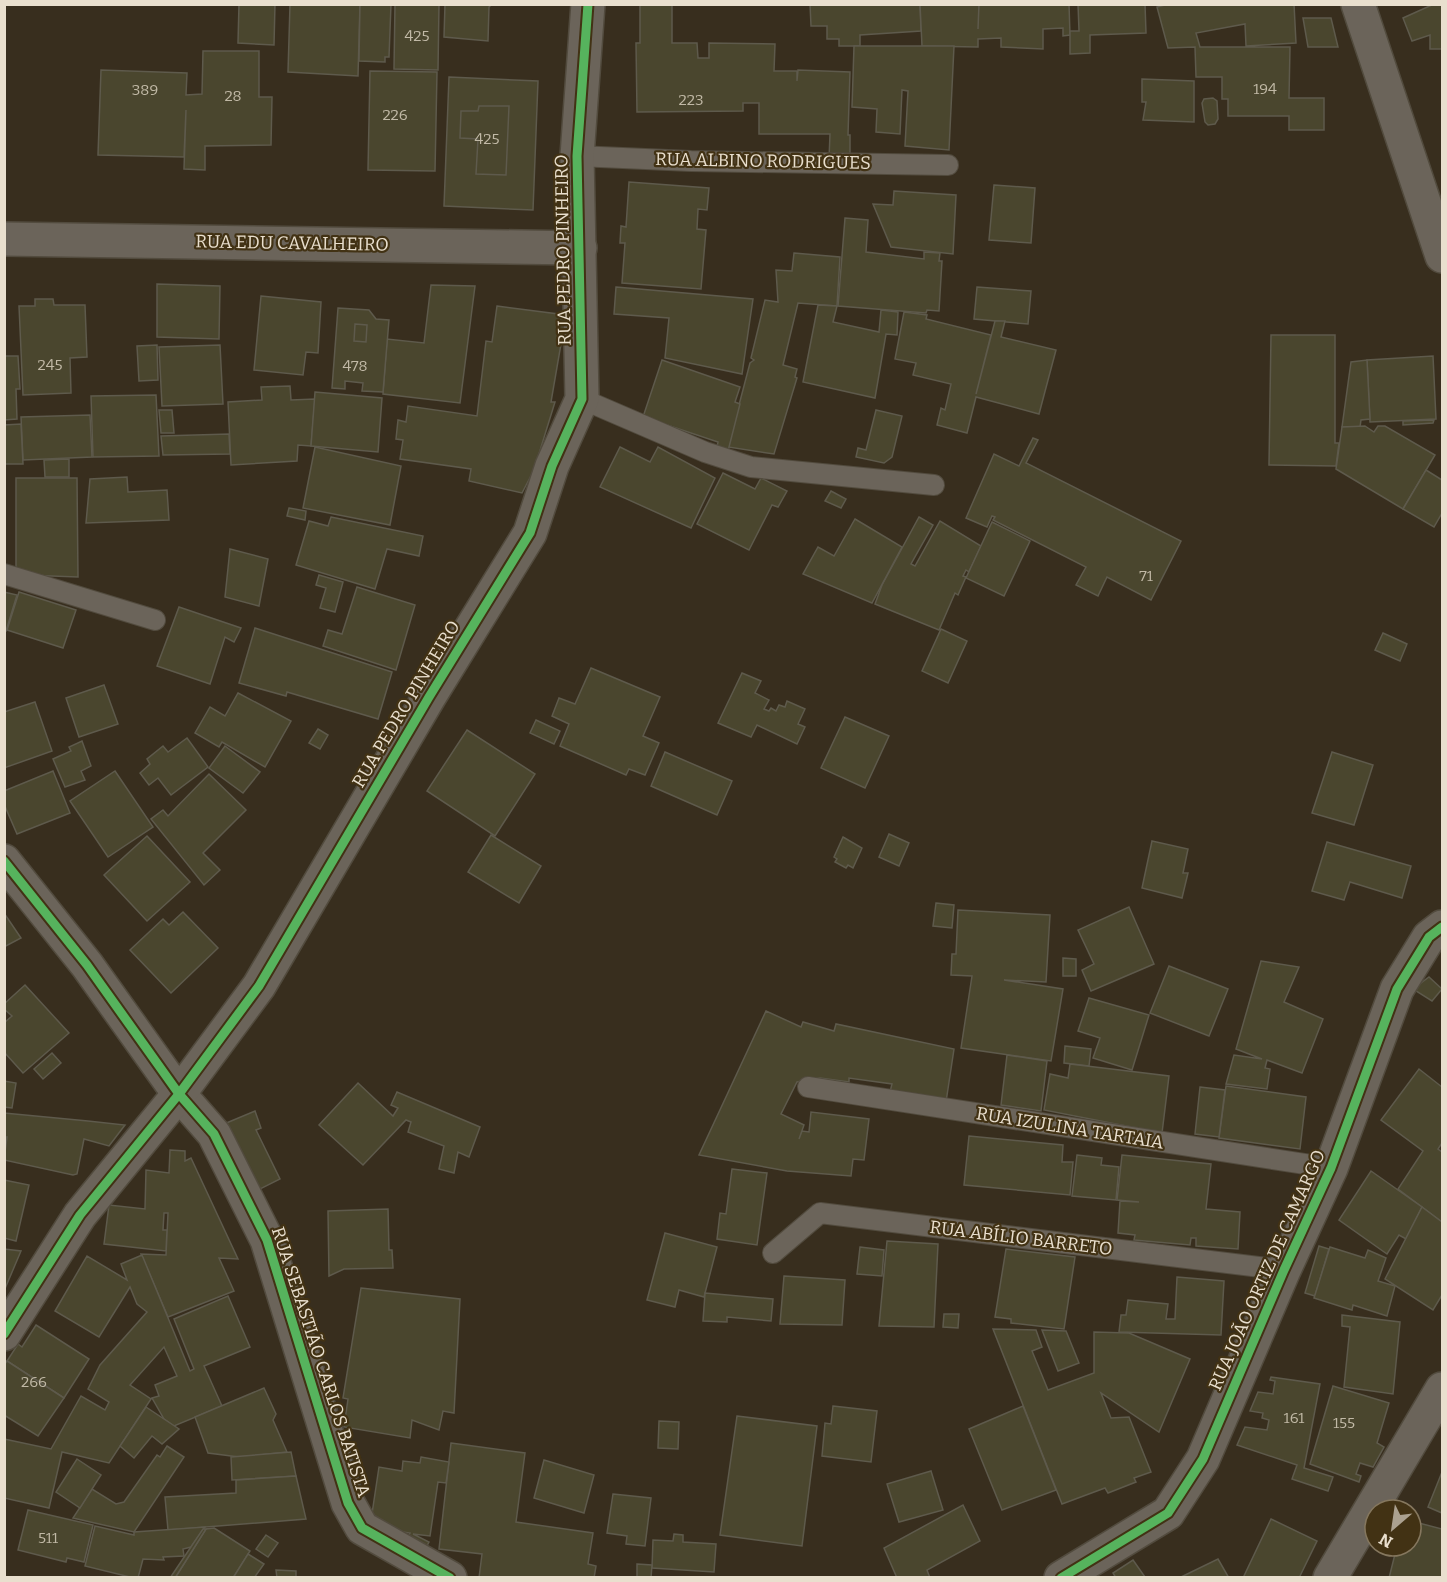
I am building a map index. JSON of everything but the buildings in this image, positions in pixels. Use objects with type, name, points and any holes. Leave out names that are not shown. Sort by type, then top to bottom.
[{"type":"street","name":"RUA PEDRO PINHEIRO","points":[[4,1334],[80,1215],[178,1094],[259,986],[429,697],[530,533],[552,466],[582,399],[577,156],[588,4]]},
{"type":"street","points":[[1358,4],[1443,256]]},
{"type":"street","name":"RUA EDU CAVALHEIRO","points":[[4,239],[580,248]]},
{"type":"street","name":"RUA SEBASTIÃO CARLOS BATISTA","points":[[4,861],[87,965],[178,1094],[214,1134],[267,1240],[348,1503],[362,1528],[450,1578]]},
{"type":"street","name":"RUA JOÃO ORTIZ DE CAMARGO","points":[[1061,1578],[1168,1513],[1203,1459],[1284,1270],[1331,1168],[1398,989],[1430,937],[1443,927]]},
{"type":"street","points":[[1330,1578],[1443,1389]]},
{"type":"lane","name":"RUA ALBINO RODRIGUES","points":[[577,156],[691,161],[948,165]]},
{"type":"lane","points":[[582,399],[705,452],[751,467],[934,485]]},
{"type":"lane","points":[[4,574],[155,620]]},
{"type":"lane","name":"RUA IZULINA TARTAIA","points":[[808,1087],[1331,1168]]},
{"type":"lane","name":"RUA ABÍLIO BARRETO","points":[[773,1253],[820,1213],[1284,1270]]},
{"type":"cycle path","points":[[4,1334],[80,1215],[179,1094],[259,986],[429,697],[530,533],[552,466],[582,399],[577,156],[588,4]]},
{"type":"cycle path","points":[[4,861],[87,965],[179,1094],[214,1134],[267,1240],[348,1503],[362,1528],[450,1578]]},
{"type":"cycle path","points":[[1061,1578],[1168,1513],[1203,1459],[1284,1270],[1331,1168],[1397,989],[1429,937],[1442,927]]}]
